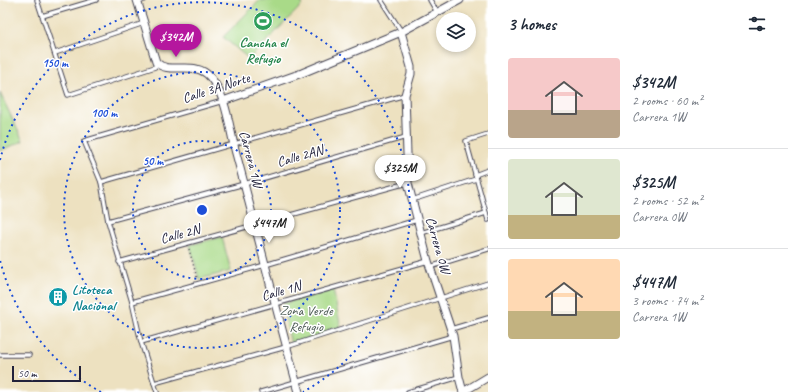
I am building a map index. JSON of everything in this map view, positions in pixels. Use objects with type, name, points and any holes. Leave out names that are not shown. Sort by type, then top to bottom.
[{"type":"street","name":"Calle 3A Norte","points":[[440,12],[460,0]]},
{"type":"street","points":[[140,1],[144,23],[156,62]]},
{"type":"street","name":"Calle 3A Norte","points":[[223,101],[302,73],[401,32],[436,14]]},
{"type":"street","name":"Carrera 0W","points":[[401,32],[411,67],[411,74],[405,95],[408,183],[429,264],[453,336],[459,377],[463,392]]},
{"type":"street","name":"Carrera 1W","points":[[156,62],[165,68],[193,68],[204,72],[213,80],[223,101],[254,226],[299,392]]},
{"type":"street","points":[[463,392],[488,377]]},
{"type":"lane","points":[[37,0],[68,95],[155,67],[156,62]]},
{"type":"lane","points":[[42,16],[96,0]]},
{"type":"lane","points":[[381,0],[401,32]]},
{"type":"lane","points":[[430,0],[437,12]]},
{"type":"lane","points":[[54,53],[144,23]]},
{"type":"lane","points":[[157,392],[141,342],[132,302],[119,262],[108,221],[100,182],[405,95]]},
{"type":"lane","name":"Calle 3A Norte","points":[[100,182],[84,141],[223,101]]},
{"type":"lane","points":[[488,134],[466,141],[476,179],[486,207],[488,220]]},
{"type":"lane","name":"Calle 2AN","points":[[108,221],[244,184],[406,137]]},
{"type":"lane","points":[[475,175],[488,170]]},
{"type":"lane","points":[[412,200],[476,179]]},
{"type":"lane","name":"Calle 2N","points":[[119,262],[408,183]]},
{"type":"lane","points":[[421,233],[486,213]]},
{"type":"lane","points":[[132,302],[418,220]]},
{"type":"lane","name":"Calle 1N","points":[[141,342],[276,304],[488,249]]},
{"type":"lane","points":[[154,383],[286,347],[488,283]]},
{"type":"lane","points":[[451,329],[488,318]]},
{"type":"lane","points":[[261,392],[453,336]]},
{"type":"lane","points":[[0,355],[29,355]]},
{"type":"lane","points":[[408,392],[459,377]]},
{"type":"path","points":[[188,244],[198,284]]},
{"type":"green space","name":"Cancha el Refugio","points":[[260,0],[298,0],[303,4],[249,59],[223,37]]},
{"type":"green space","points":[[0,93],[23,141],[0,151]]},
{"type":"green space","points":[[222,237],[231,271],[199,279],[190,245]]},
{"type":"green space","name":"Zona Verde Refugio","points":[[333,289],[341,328],[291,344],[282,304]]},
{"type":"place","name":"Cancha el Refugio","points":[[263,21]]},
{"type":"place","name":"Litoteca Nacional","points":[[58,297]]}]
